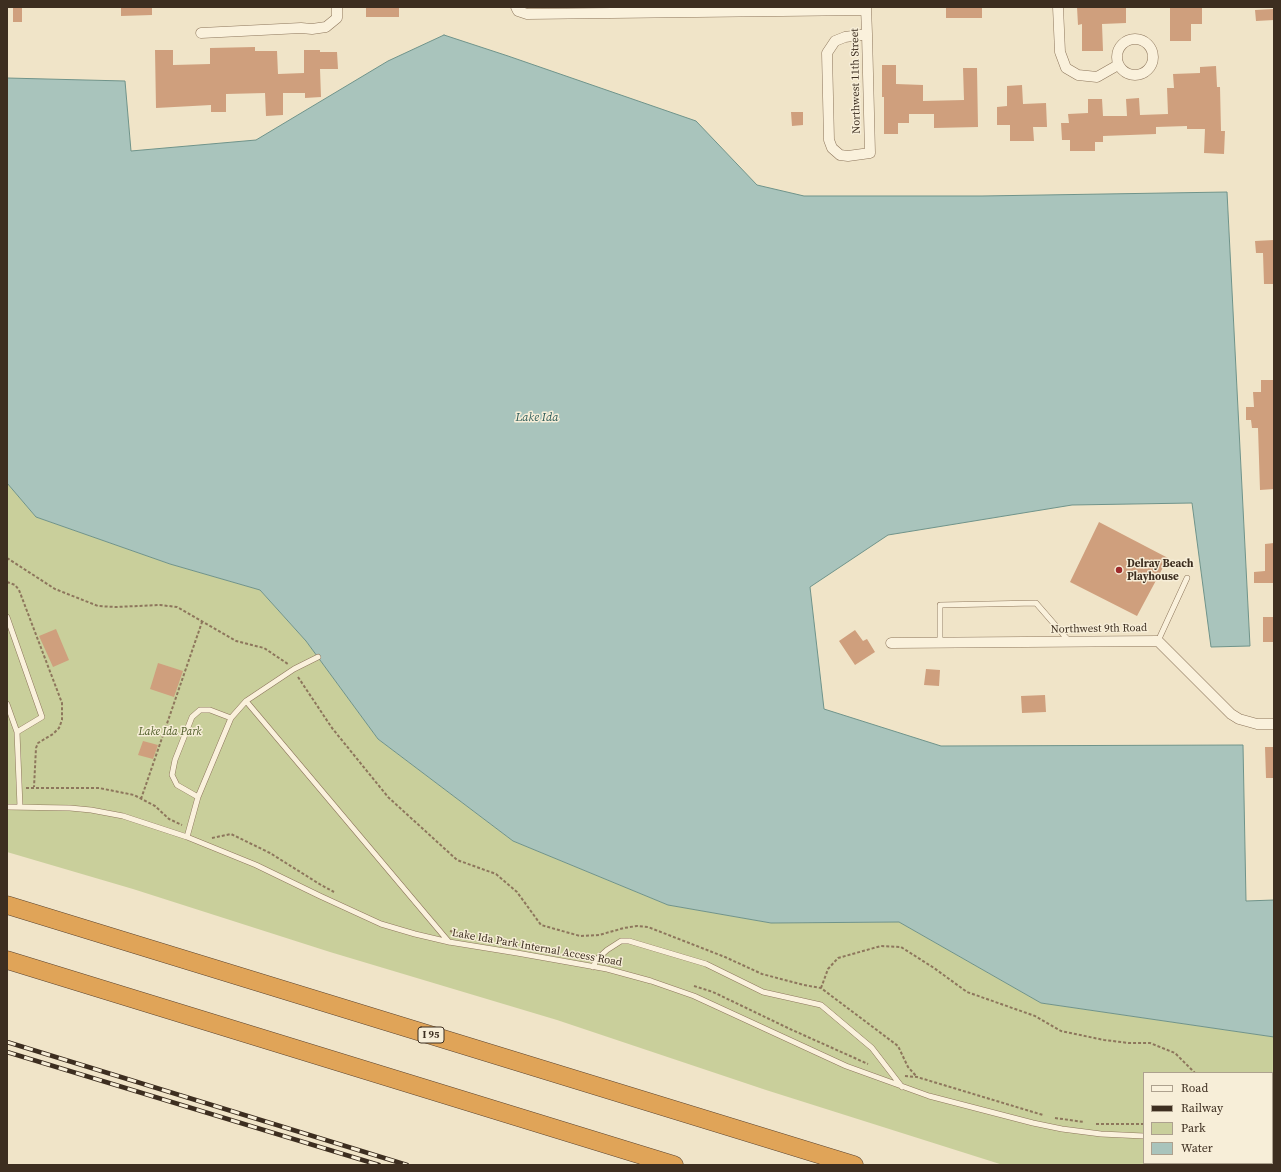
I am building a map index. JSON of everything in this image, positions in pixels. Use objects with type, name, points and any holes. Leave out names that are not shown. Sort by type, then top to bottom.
[{"type":"highway","name":"I 95","points":[[7,905],[854,1165]]},
{"type":"highway","points":[[7,960],[674,1165]]},
{"type":"street","points":[[201,33],[301,28],[312,29],[326,27],[337,18],[337,7]]},
{"type":"street","points":[[516,7],[518,11],[527,14],[866,8]]},
{"type":"street","points":[[1058,7],[1060,52],[1066,68],[1078,75],[1097,76],[1118,65]]},
{"type":"street","name":"Northwest 11th Street","points":[[866,8],[867,34],[870,154],[848,156],[840,155],[832,148],[829,140],[828,53],[835,41],[867,34]]},
{"type":"street","name":"Northwest 9th Road","points":[[891,643],[1158,641],[1231,714],[1239,719],[1257,724],[1274,724]]},
{"type":"lane","points":[[1158,641],[1187,578]]},
{"type":"lane","points":[[940,643],[940,605],[1036,603],[1070,642]]},
{"type":"lane","points":[[7,617],[42,717],[17,732]]},
{"type":"lane","points":[[187,837],[198,797],[231,718],[246,701],[294,669],[318,657]]},
{"type":"lane","points":[[246,701],[449,942]]},
{"type":"lane","points":[[7,704],[17,732],[20,807]]},
{"type":"lane","points":[[198,797],[177,785],[172,775],[175,760],[192,717],[200,710],[210,710],[231,718]]},
{"type":"lane","name":"Lake Ida Park Internal Access Road","points":[[7,807],[70,808],[123,816],[187,837],[256,865],[381,924],[449,942],[593,967],[650,981],[694,996],[846,1066],[929,1096],[1062,1129],[1101,1134],[1143,1136]]},
{"type":"lane","points":[[593,967],[597,959],[607,950],[621,941],[629,941],[706,964],[763,992],[821,1005],[872,1048],[902,1087]]},
{"type":"path","points":[[7,558],[55,589],[98,606],[116,607],[160,605],[176,607],[236,641],[264,648],[280,658],[294,669],[302,684],[332,728],[388,797],[457,860],[496,874],[517,892],[541,925],[580,936],[599,935],[637,926],[648,928],[726,956],[762,974],[821,988],[898,1046],[908,1067],[917,1077]]},
{"type":"path","points":[[7,582],[15,585],[19,590],[62,703],[62,720],[59,728],[53,734],[38,743],[36,748],[34,788]]},
{"type":"path","points":[[141,799],[202,622]]},
{"type":"path","points":[[821,988],[828,968],[838,958],[881,946],[901,947],[934,968],[967,992],[1034,1016],[1061,1031],[1129,1044],[1150,1043],[1175,1053],[1193,1072]]},
{"type":"green space","name":"Lake Ida Park","points":[[7,483],[36,517],[170,564],[260,590],[306,641],[378,739],[513,841],[668,905],[771,923],[899,922],[1041,1003],[1274,1037],[1274,1165],[1003,1165],[766,1090],[557,1020],[330,952],[133,889],[7,852]]},
{"type":"water","name":"Lake Ida","points":[[444,35],[696,121],[757,185],[804,196],[982,196],[1227,192],[1250,646],[1211,647],[1192,503],[1072,505],[888,535],[810,587],[824,709],[941,746],[1243,745],[1246,901],[1274,900],[1274,1037],[1041,1003],[899,922],[771,923],[668,905],[513,841],[378,739],[306,641],[260,590],[170,564],[36,517],[7,483],[7,78],[125,81],[131,151],[256,140],[388,61]]},
{"type":"building","points":[[13,7],[22,7],[22,22],[13,22]]},
{"type":"building","points":[[121,7],[152,7],[152,15],[121,16]]},
{"type":"building","points":[[366,7],[399,7],[399,17],[366,17]]},
{"type":"building","points":[[946,7],[982,7],[982,18],[946,18]]},
{"type":"building","points":[[1077,7],[1126,7],[1126,23],[1102,24],[1103,51],[1082,51],[1082,24],[1078,25]]},
{"type":"building","points":[[1170,7],[1202,7],[1202,24],[1191,24],[1191,41],[1170,41]]},
{"type":"building","points":[[1274,9],[1274,20],[1256,21],[1255,10]]},
{"type":"building","points":[[255,47],[255,51],[277,51],[278,74],[304,73],[304,50],[337,52],[338,69],[320,69],[321,97],[305,98],[305,93],[283,93],[283,115],[266,116],[265,93],[226,94],[226,112],[211,112],[211,105],[156,108],[155,50],[173,50],[173,65],[210,64],[210,48]]},
{"type":"building","points":[[882,65],[896,65],[896,84],[923,85],[923,101],[964,100],[963,68],[977,68],[978,127],[934,128],[934,114],[909,114],[909,123],[898,123],[898,134],[884,134]]},
{"type":"building","points":[[1216,66],[1217,87],[1220,87],[1221,131],[1225,131],[1224,154],[1204,153],[1205,129],[1187,129],[1187,126],[1156,127],[1156,134],[1103,136],[1103,142],[1095,142],[1095,151],[1070,151],[1070,140],[1062,140],[1061,123],[1069,123],[1068,114],[1088,113],[1088,99],[1102,99],[1103,116],[1127,116],[1126,99],[1139,98],[1140,115],[1168,114],[1167,88],[1174,88],[1173,74],[1200,73],[1200,67]]},
{"type":"building","points":[[1022,85],[1023,104],[1046,103],[1047,127],[1033,127],[1034,141],[1010,141],[1010,125],[997,125],[997,107],[1007,106],[1007,86]]},
{"type":"building","points":[[791,112],[803,112],[803,125],[792,126]]},
{"type":"building","points":[[1274,240],[1274,284],[1264,284],[1263,253],[1256,253],[1255,241]]},
{"type":"building","points":[[1261,380],[1274,380],[1274,489],[1260,490],[1258,428],[1252,428],[1251,420],[1246,420],[1246,407],[1254,407],[1253,392],[1261,392]]},
{"type":"building","name":"Delray Beach Playhouse","points":[[1099,522],[1168,558],[1137,616],[1070,582]]},
{"type":"building","points":[[1274,543],[1274,583],[1254,583],[1254,572],[1265,571],[1265,544]]},
{"type":"building","points":[[1263,617],[1274,617],[1274,642],[1263,642]]},
{"type":"building","points":[[56,629],[69,660],[53,667],[39,636]]},
{"type":"building","points":[[855,630],[863,641],[867,639],[875,652],[855,665],[839,641]]},
{"type":"building","points":[[158,663],[183,671],[174,697],[150,689]]},
{"type":"building","points":[[926,669],[940,670],[939,686],[924,685]]},
{"type":"building","points":[[1045,695],[1046,712],[1022,713],[1021,696]]},
{"type":"building","points":[[143,741],[158,745],[153,759],[138,755]]},
{"type":"building","points":[[1265,747],[1274,747],[1274,778],[1266,778]]},
{"type":"railway","points":[[7,1042],[407,1165]]},
{"type":"railway","points":[[7,1052],[379,1165]]},
{"type":"place","name":"Delray Beach Playhouse","points":[[1119,570]]}]
